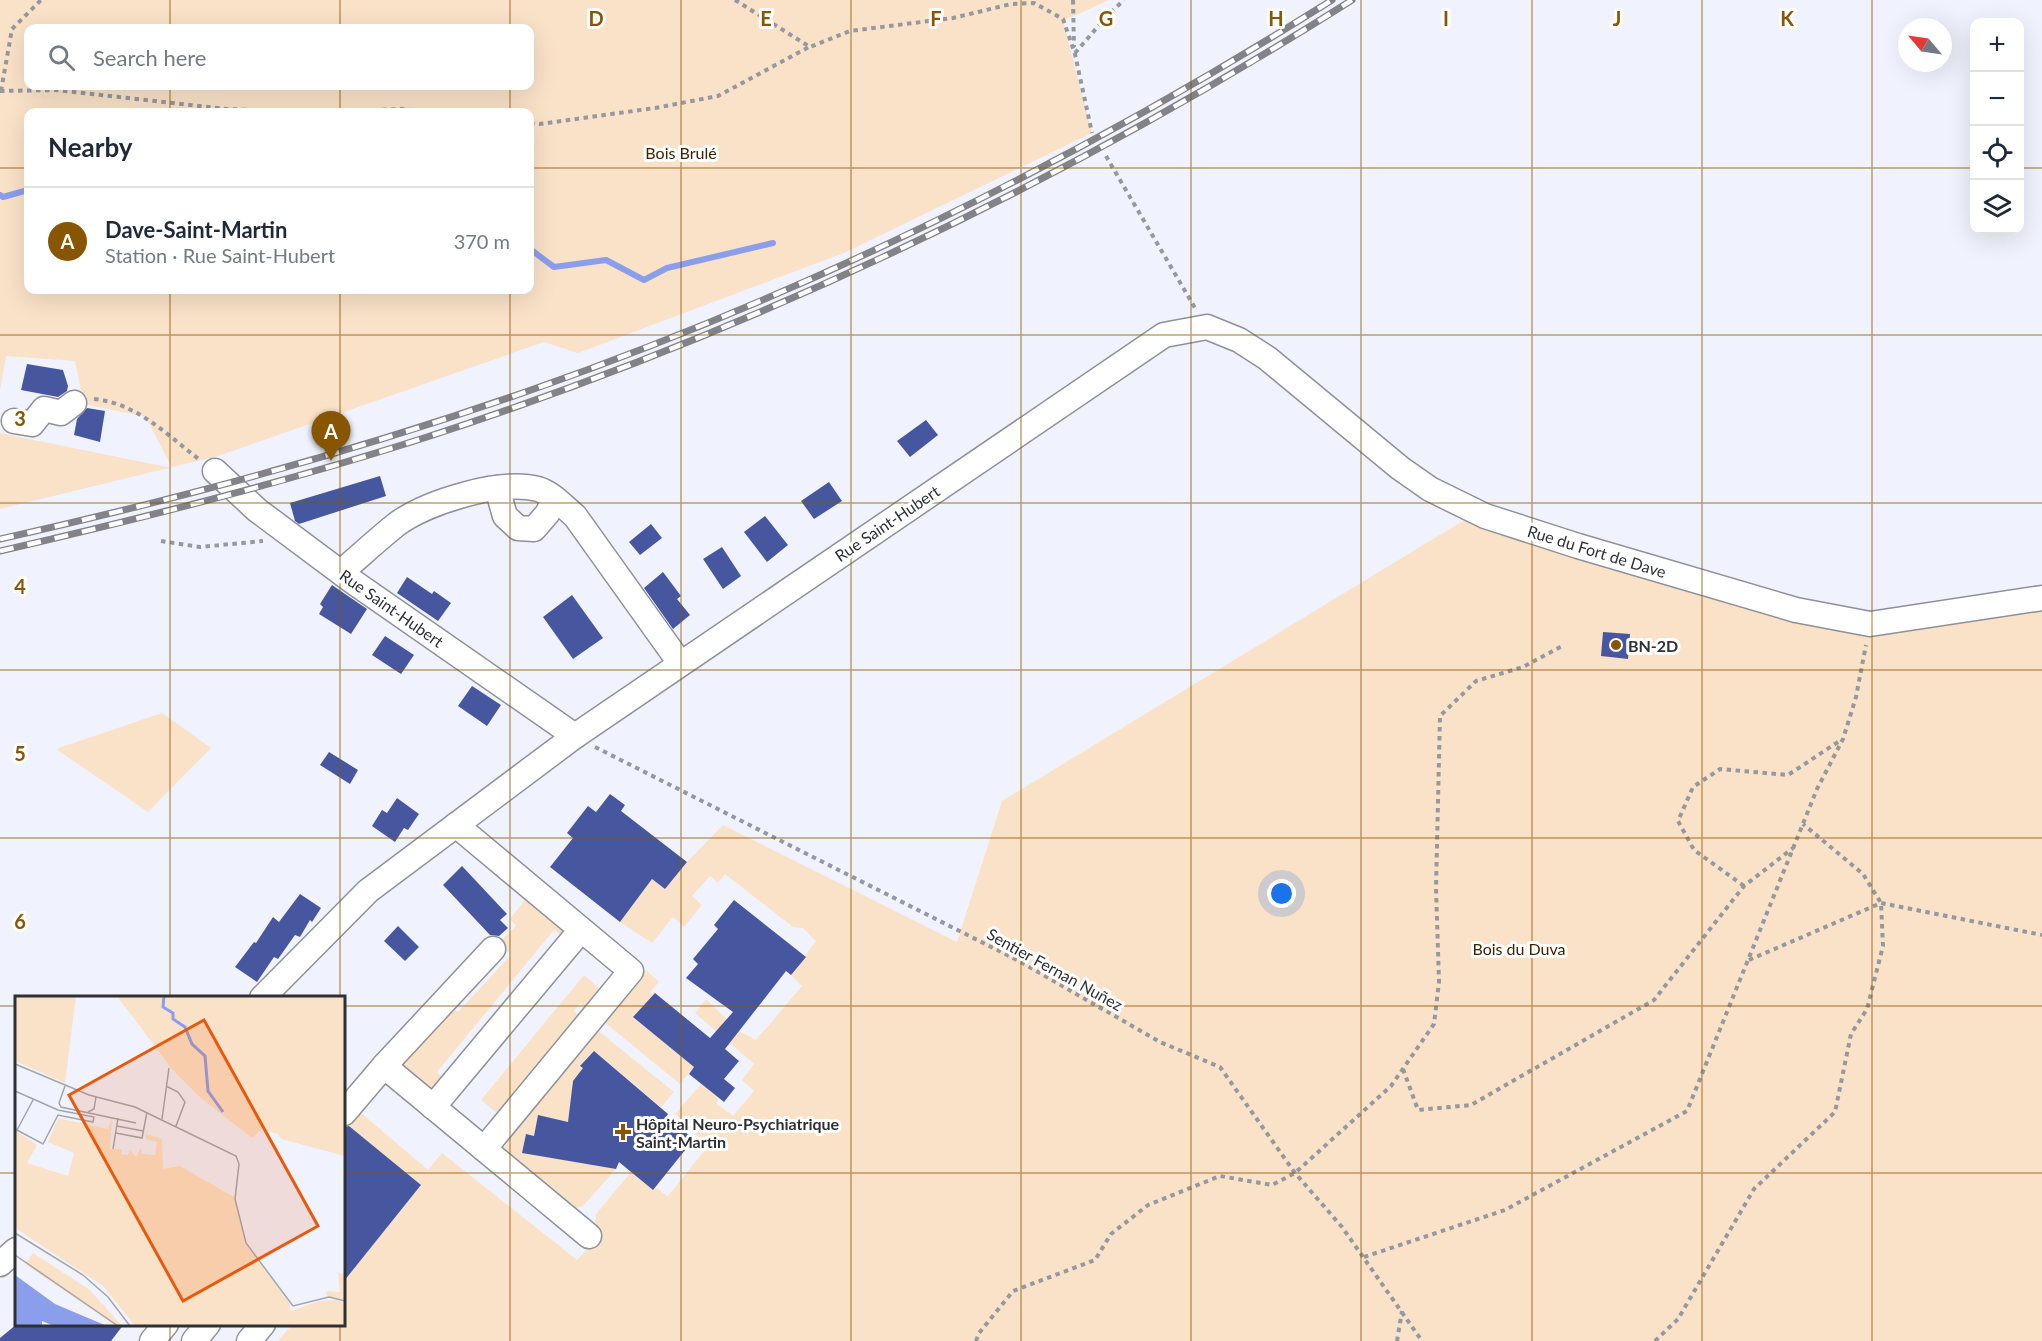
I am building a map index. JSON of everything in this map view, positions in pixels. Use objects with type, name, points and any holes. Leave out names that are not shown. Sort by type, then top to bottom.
[{"type":"street","name":"Rue du Fort de Dave","points":[[1207,327],[1239,340],[1267,358],[1400,468],[1430,489],[1485,516],[1796,610],[1870,624],[2042,598]]},
{"type":"street","name":"Rue Saint-Hubert","points":[[264,996],[368,891],[575,736],[1164,335],[1207,327]]},
{"type":"street","points":[[14,422],[32,424],[44,410],[61,413],[74,403]]},
{"type":"street","name":"Rue Saint-Hubert","points":[[215,471],[236,493],[293,537],[575,736]]},
{"type":"street","points":[[497,488],[505,516],[518,528],[534,529],[547,514],[555,499]]},
{"type":"street","points":[[341,572],[399,523],[435,504],[482,490],[538,489],[555,499],[575,516],[680,663]]},
{"type":"street","points":[[456,825],[631,971],[484,1149]]},
{"type":"street","points":[[433,1107],[581,930]]},
{"type":"street","points":[[345,1112],[384,1066],[493,949]]},
{"type":"street","points":[[384,1066],[589,1236]]},
{"type":"street","points":[[0,1264],[15,1251]]},
{"type":"street","points":[[152,1341],[164,1326]]},
{"type":"street","points":[[194,1341],[206,1326]]},
{"type":"street","points":[[249,1341],[261,1326]]},
{"type":"path","points":[[41,0],[12,29],[1,91],[56,90],[210,108]]},
{"type":"path","points":[[735,0],[810,47]]},
{"type":"path","points":[[1073,0],[1075,54]]},
{"type":"path","points":[[1075,54],[1107,15],[1124,0]]},
{"type":"path","points":[[534,123],[655,108],[718,96],[810,47],[850,31],[953,18],[1011,4],[1034,3],[1063,19],[1075,54],[1092,134]]},
{"type":"path","points":[[1106,156],[1207,327]]},
{"type":"path","points":[[74,403],[86,398],[121,405],[146,417],[215,471]]},
{"type":"path","points":[[161,542],[200,547],[293,537]]},
{"type":"path","points":[[1364,1257],[1505,1210],[1687,1111],[1817,789],[1843,739],[1856,697],[1870,624]]},
{"type":"path","points":[[976,1341],[979,1333],[1013,1291],[1095,1260],[1111,1234],[1148,1204],[1220,1176],[1272,1185],[1294,1173],[1391,1086],[1434,1023],[1439,982],[1436,888],[1440,716],[1476,681],[1523,668],[1564,645]]},
{"type":"path","name":"Sentier Fernan Nuñez","points":[[575,736],[1017,960],[1160,1042],[1220,1067],[1294,1173],[1342,1227],[1422,1341]]},
{"type":"path","points":[[1744,886],[1694,850],[1678,820],[1693,787],[1720,769],[1788,775],[1843,739]]},
{"type":"path","points":[[1655,1341],[1678,1319],[1755,1189],[1835,1112],[1851,1034],[1867,1009],[1883,946],[1881,903],[1863,874],[1803,824]]},
{"type":"path","points":[[1403,1068],[1418,1110],[1471,1105],[1654,1000],[1744,886],[1794,847]]},
{"type":"path","points":[[1749,960],[1881,903],[2042,935]]},
{"type":"path","points":[[1396,1341],[1402,1311]]},
{"type":"green space","name":"Bois Brulé","points":[[0,0],[1109,0],[1063,21],[1092,133],[844,253],[578,353],[544,342],[218,456],[172,467],[146,417],[84,404],[75,361],[6,356],[0,390]]},
{"type":"green space","points":[[0,433],[170,468],[0,509]]},
{"type":"green space","name":"Bois du Duva","points":[[1466,519],[1866,631],[2042,606],[2042,1341],[278,1341],[291,1326],[345,1326],[345,1279],[421,1186],[349,1126],[360,1112],[428,1170],[442,1153],[577,1260],[598,1238],[596,1214],[631,1172],[653,1190],[655,1187],[668,1196],[709,1145],[681,1123],[682,1120],[675,1114],[701,1084],[719,1099],[716,1103],[733,1116],[754,1091],[742,1080],[754,1064],[695,1013],[706,999],[739,1031],[756,1040],[802,986],[791,975],[816,941],[803,928],[793,927],[725,874],[718,883],[710,876],[692,896],[702,905],[684,927],[673,917],[652,943],[620,922],[652,879],[665,889],[687,862],[723,825],[957,942],[1002,801]]},
{"type":"green space","points":[[162,713],[211,748],[148,812],[56,749]]},
{"type":"green space","points":[[527,897],[565,927],[565,938],[554,930],[437,1072],[446,1081],[437,1087],[426,1087],[403,1068],[402,1062],[452,1007],[458,1012],[511,955],[500,942],[516,926],[510,919]]},
{"type":"green space","points":[[646,970],[659,982],[650,992],[653,995],[634,1017],[694,1067],[680,1084],[603,1021]]},
{"type":"green space","points":[[584,975],[603,992],[588,1010],[580,1003],[574,1011],[582,1018],[501,1116],[481,1100]]},
{"type":"green space","points":[[596,1029],[674,1092],[661,1107],[594,1051],[580,1066],[583,1068],[571,1084],[573,1085],[568,1122],[538,1116],[534,1136],[526,1134],[523,1153],[616,1169],[583,1206],[576,1208],[504,1149],[508,1142],[505,1139]]},
{"type":"building","points":[[27,364],[63,370],[68,386],[67,391],[58,397],[21,390]]},
{"type":"building","points":[[87,408],[105,411],[100,442],[74,435],[77,419]]},
{"type":"building","points":[[926,420],[938,435],[910,457],[897,441]]},
{"type":"building","points":[[380,476],[386,496],[299,524],[295,521],[290,503]]},
{"type":"building","points":[[829,482],[842,501],[814,519],[801,501]]},
{"type":"building","points":[[765,516],[788,545],[767,562],[744,532]]},
{"type":"building","points":[[651,524],[662,538],[640,555],[629,542]]},
{"type":"building","points":[[722,547],[741,576],[723,589],[703,559]]},
{"type":"building","points":[[663,572],[681,596],[677,599],[690,615],[673,629],[644,588]]},
{"type":"building","points":[[407,577],[432,594],[434,591],[451,603],[438,621],[397,593]]},
{"type":"building","points":[[332,585],[367,609],[351,634],[319,614],[323,607],[320,604]]},
{"type":"building","points":[[572,595],[603,638],[573,659],[543,617]]},
{"type":"building","name":"BN-2D","points":[[1603,632],[1630,634],[1628,659],[1601,656]]},
{"type":"building","points":[[385,636],[414,655],[401,674],[372,655]]},
{"type":"building","points":[[472,686],[501,705],[487,726],[458,706]]},
{"type":"building","points":[[329,752],[358,770],[350,784],[320,765]]},
{"type":"building","points":[[610,794],[625,805],[621,811],[687,862],[665,889],[652,879],[620,922],[550,867],[573,838],[567,833],[588,806],[596,812]]},
{"type":"building","points":[[397,798],[419,814],[408,830],[404,828],[395,842],[372,826],[382,810],[387,813]]},
{"type":"building","points":[[462,866],[507,914],[500,920],[508,928],[499,936],[490,935],[443,885]]},
{"type":"building","points":[[300,894],[321,908],[312,922],[310,920],[300,937],[295,935],[278,959],[274,957],[257,982],[235,967],[254,942],[256,943],[273,917],[279,922]]},
{"type":"building","points":[[734,900],[806,957],[791,975],[786,971],[725,1049],[739,1061],[724,1079],[735,1088],[724,1102],[689,1074],[694,1067],[633,1017],[655,993],[710,1038],[733,1012],[686,978],[698,964],[693,959],[718,929],[714,925]]},
{"type":"building","points":[[398,926],[419,947],[405,961],[384,941]]},
{"type":"building","points":[[594,1051],[668,1114],[666,1117],[694,1139],[653,1190],[619,1162],[616,1169],[522,1153],[526,1134],[534,1136],[538,1115],[568,1122],[573,1081],[583,1068],[580,1066]]},
{"type":"building","points":[[349,1126],[421,1185],[345,1280],[345,1127]]},
{"type":"building","points":[[15,1326],[122,1326],[111,1341],[0,1341],[0,1338]]},
{"type":"waterway","points":[[0,195],[3,197],[24,191]]},
{"type":"waterway","points":[[534,252],[554,267],[606,260],[644,280],[667,268],[773,243]]},
{"type":"railway","points":[[0,539],[201,490],[334,453],[466,412],[636,352],[739,310],[942,218],[1140,114],[1332,0]]},
{"type":"railway","points":[[0,551],[108,526],[321,469],[427,437],[668,350],[787,300],[1018,191],[1131,131],[1243,67],[1352,0]]},
{"type":"place","name":"Dave-Saint-Martin","points":[[331,461]]},
{"type":"place","name":"BN-2D","points":[[1616,645]]},
{"type":"place","name":"Hôpital Neuro-Psychiatrique Saint-Martin","points":[[623,1132]]}]
